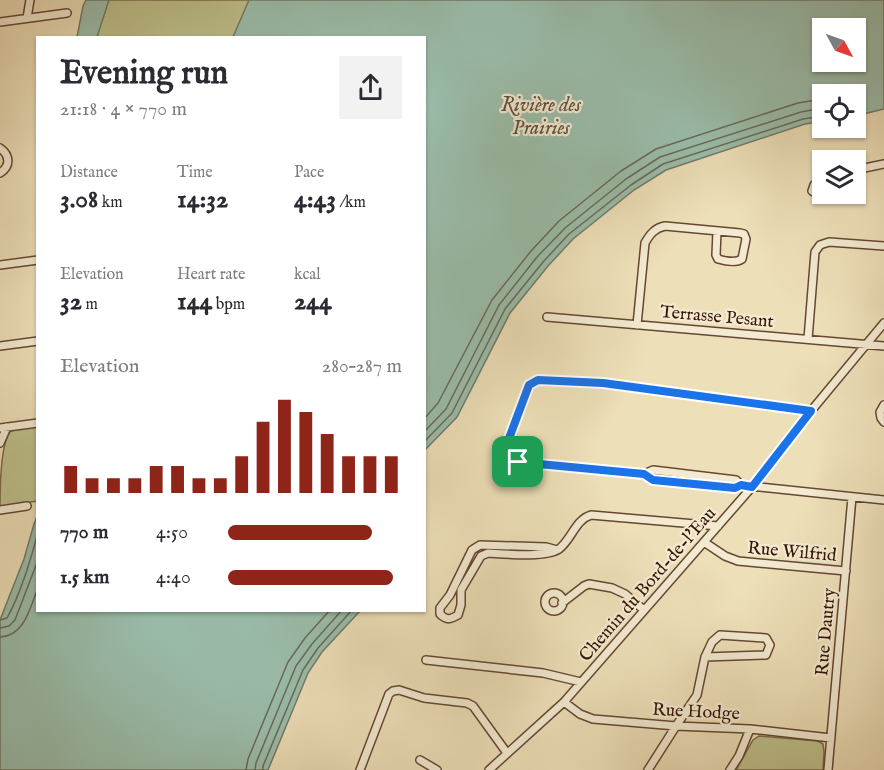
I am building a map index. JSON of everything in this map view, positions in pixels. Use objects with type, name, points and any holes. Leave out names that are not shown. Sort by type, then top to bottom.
[{"type":"street","points":[[27,18],[30,0]]},
{"type":"street","points":[[0,22],[67,13]]},
{"type":"street","points":[[0,148],[8,159],[6,168],[0,173]]},
{"type":"street","points":[[866,168],[884,164]]},
{"type":"street","points":[[637,325],[645,243],[650,235],[659,227],[666,226],[717,231],[744,234],[746,239],[742,259],[738,262],[718,259],[716,255],[717,231]]},
{"type":"street","points":[[808,339],[816,252],[820,245],[829,242],[884,246]]},
{"type":"street","points":[[0,265],[36,260]]},
{"type":"street","name":"Terrasse Pesant","points":[[547,317],[884,346]]},
{"type":"street","name":"Chemin du Bord-de-l'Eau","points":[[495,768],[507,753],[564,702],[718,526],[884,323]]},
{"type":"street","points":[[0,346],[36,341]]},
{"type":"street","points":[[811,411],[603,383],[538,380],[529,385],[505,449],[510,460],[518,462],[644,474],[653,480],[735,488],[741,485],[884,500]]},
{"type":"street","points":[[884,405],[880,412],[884,422]]},
{"type":"street","points":[[0,443],[4,428],[36,423]]},
{"type":"street","name":"Rue Dautry","points":[[828,770],[852,497]]},
{"type":"street","points":[[0,510],[27,506]]},
{"type":"street","points":[[557,550],[546,547],[502,545],[480,545],[474,548],[450,595],[440,608],[440,614],[451,620],[459,615],[461,590],[481,556],[546,554],[557,550],[585,517],[718,526]]},
{"type":"street","name":"Rue Wilfrid","points":[[704,542],[724,556],[738,561],[846,571]]},
{"type":"street","points":[[474,548],[481,556]]},
{"type":"street","points":[[562,603],[589,584],[612,588],[625,594],[644,610]]},
{"type":"street","points":[[648,770],[697,695],[705,657],[712,642],[720,635],[766,638],[770,645],[766,655],[705,657]]},
{"type":"street","points":[[426,660],[543,673],[581,682]]},
{"type":"street","points":[[360,770],[389,694],[399,690],[424,698],[467,703],[473,706],[507,753]]},
{"type":"street","name":"Rue Hodge","points":[[564,702],[580,714],[593,718],[676,726],[750,729],[831,738]]},
{"type":"street","points":[[730,770],[739,756],[750,729]]},
{"type":"street","points":[[420,760],[437,770]]},
{"type":"green space","points":[[97,0],[301,0],[274,36],[87,36]]},
{"type":"green space","points":[[36,426],[36,501],[0,507],[4,447],[10,432]]},
{"type":"green space","points":[[759,736],[818,741],[823,744],[823,770],[736,770],[753,740]]},
{"type":"water","points":[[86,0],[109,0],[97,36],[77,36]]},
{"type":"water","name":"Rivière des Prairies","points":[[249,0],[884,0],[884,109],[866,113],[866,84],[812,84],[812,123],[666,170],[634,190],[573,239],[510,313],[457,417],[426,449],[426,36],[233,36]]},
{"type":"water","points":[[36,519],[36,612],[359,612],[322,652],[308,673],[268,770],[0,770],[0,620],[24,559]]},
{"type":"route","points":[[538,380],[603,383],[811,411],[752,487],[741,485],[735,488],[653,480],[644,474],[518,462],[510,460],[505,449],[529,385],[538,380]]}]
